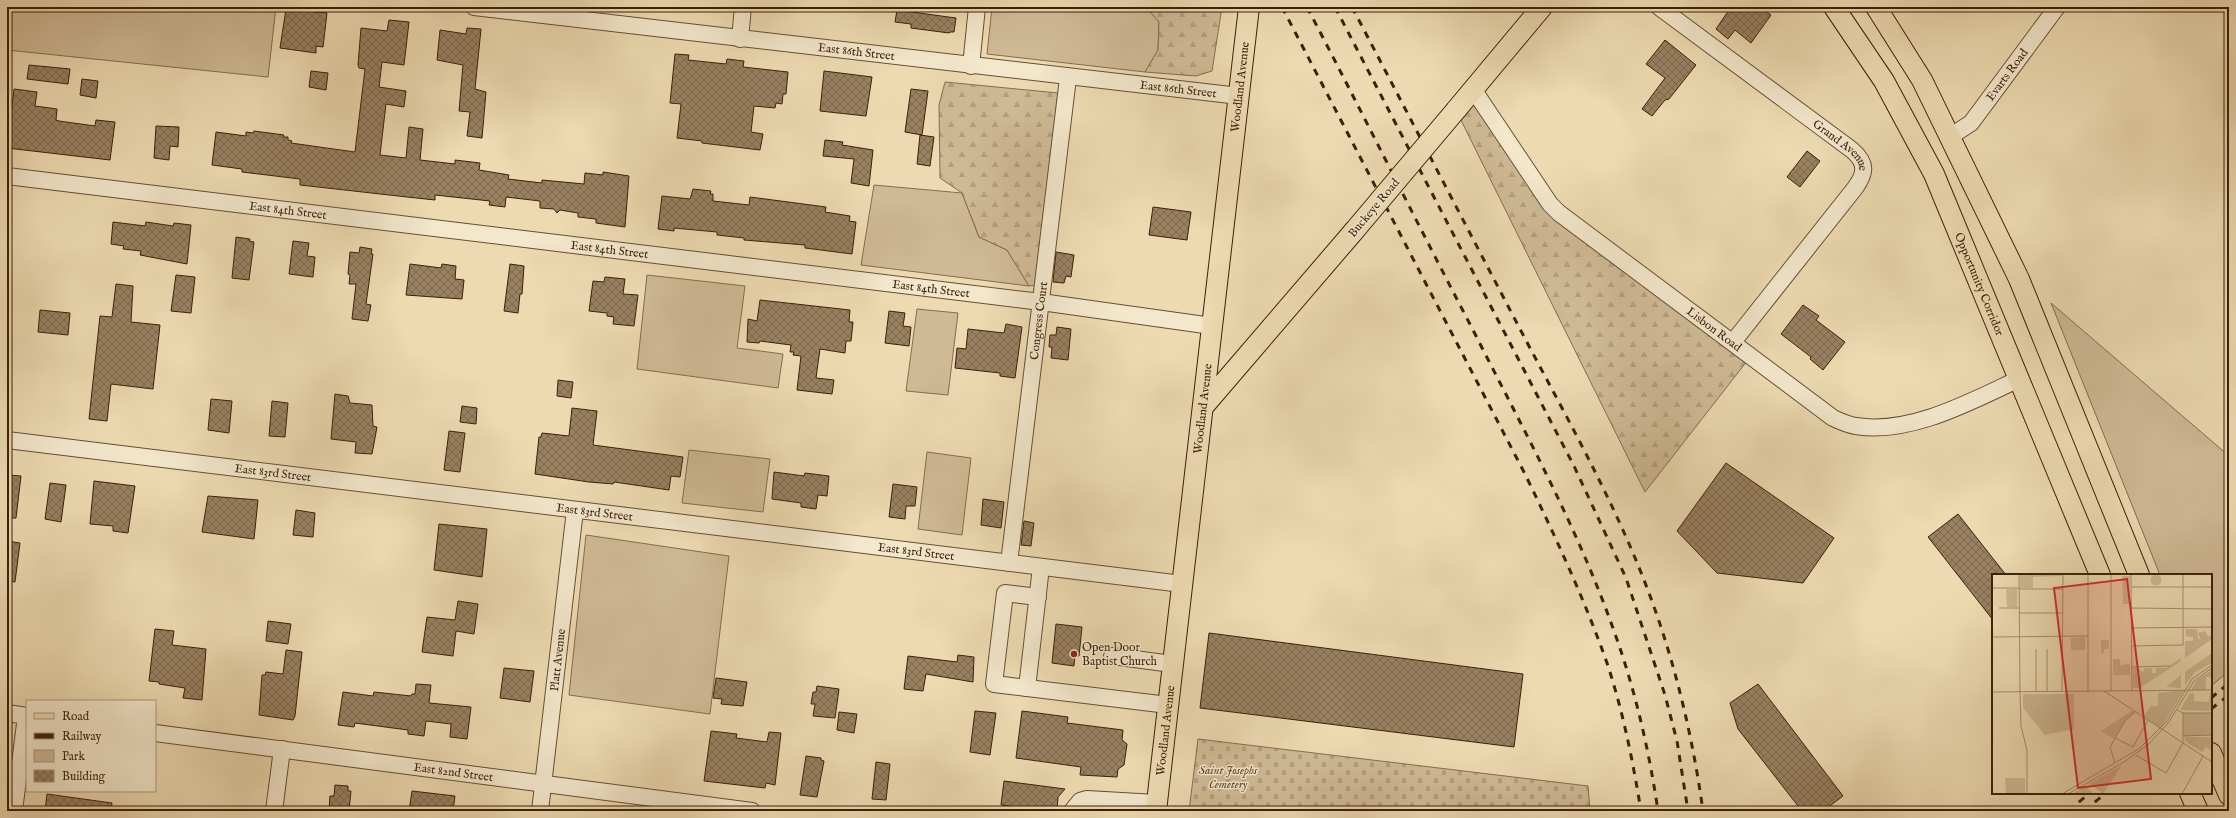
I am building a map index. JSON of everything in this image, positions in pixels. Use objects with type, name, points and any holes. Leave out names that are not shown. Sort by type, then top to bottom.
[{"type":"main road","name":"Woodland Avenue","points":[[1156,807],[1250,7]]},
{"type":"main road","name":"Buckeye Road","points":[[1203,407],[1354,231],[1542,7]]},
{"type":"main road","name":"Opportunity Corridor","points":[[1834,7],[1884,81],[1917,140],[1949,208],[2100,574]]},
{"type":"main road","points":[[1876,7],[1922,80],[1951,136],[2019,279],[2139,574]]},
{"type":"main road","points":[[2212,755],[2229,796]]},
{"type":"main road","points":[[2190,794],[2198,811]]},
{"type":"street","name":"East 86th Street","points":[[474,7],[541,11],[740,39],[1068,78],[1239,96]]},
{"type":"street","points":[[740,39],[743,7]]},
{"type":"street","points":[[971,66],[977,7]]},
{"type":"street","name":"Grand Avenue","points":[[1659,7],[1852,150],[1861,158],[1864,167],[1862,179],[1733,342]]},
{"type":"street","name":"Evarts Road","points":[[1951,136],[1971,123],[2057,7]]},
{"type":"street","name":"Congress Court","points":[[1009,563],[1068,78]]},
{"type":"street","name":"Lisbon Road","points":[[1473,89],[1546,198],[1559,213],[1833,418],[1855,426],[1877,427],[1920,420],[1943,413],[2019,379]]},
{"type":"street","name":"East 84th Street","points":[[7,176],[1040,302],[1212,326]]},
{"type":"street","name":"East 83rd Street","points":[[7,440],[1182,584]]},
{"type":"street","name":"Platt Avenue","points":[[540,811],[575,510]]},
{"type":"street","points":[[1027,688],[1041,567]]},
{"type":"street","points":[[1038,597],[1005,593],[994,684],[1168,705]]},
{"type":"street","points":[[1112,656],[1172,664]]},
{"type":"street","points":[[7,713],[26,716]]},
{"type":"street","points":[[14,811],[26,723]]},
{"type":"street","name":"East 82nd Street","points":[[156,732],[544,783],[678,806],[752,811]]},
{"type":"street","points":[[274,811],[282,749]]},
{"type":"street","points":[[1072,811],[1080,801],[1087,799],[1156,807]]},
{"type":"green space","points":[[7,7],[276,7],[268,77],[7,50]]},
{"type":"green space","points":[[992,7],[1102,7],[1116,10],[1117,7],[1146,7],[1159,22],[1158,50],[1145,72],[987,54]]},
{"type":"green space","points":[[1146,7],[1222,7],[1212,71],[1196,76],[1145,72],[1158,50],[1159,22]]},
{"type":"green space","points":[[945,82],[1058,93],[1036,285],[1029,286],[1007,250],[979,237],[962,193],[940,178],[939,105]]},
{"type":"green space","points":[[1473,89],[1550,204],[1751,356],[1645,492],[1456,110]]},
{"type":"green space","points":[[874,185],[962,193],[979,237],[1007,250],[1029,286],[861,265]]},
{"type":"green space","points":[[647,275],[745,286],[737,348],[783,354],[778,388],[637,369]]},
{"type":"green space","points":[[2051,303],[2229,456],[2229,671],[2212,685],[2212,574],[2160,574]]},
{"type":"green space","points":[[917,309],[958,313],[948,395],[906,391]]},
{"type":"green space","points":[[689,450],[770,459],[763,512],[682,503]]},
{"type":"green space","points":[[927,452],[971,458],[962,535],[918,529]]},
{"type":"green space","points":[[586,535],[729,556],[710,714],[569,695]]},
{"type":"green space","name":"Saint Josephs Cemetery","points":[[1198,739],[1588,786],[1590,811],[1189,811]]},
{"type":"building","points":[[1731,7],[1760,7],[1771,15],[1751,43],[1735,30],[1728,39],[1716,29]]},
{"type":"building","points":[[286,9],[327,13],[323,47],[316,46],[316,53],[280,48]]},
{"type":"building","points":[[897,10],[956,18],[954,32],[949,33],[911,28],[911,24],[895,22]]},
{"type":"building","points":[[389,20],[409,22],[404,65],[382,62],[379,87],[406,91],[404,107],[386,104],[380,155],[406,158],[409,127],[423,129],[420,160],[455,164],[455,160],[480,163],[479,170],[509,175],[508,179],[542,183],[542,180],[584,184],[585,173],[603,175],[603,172],[629,176],[625,227],[596,223],[596,219],[578,217],[578,213],[560,210],[557,213],[554,209],[540,208],[540,201],[506,197],[505,207],[489,205],[490,201],[435,195],[435,200],[407,197],[300,185],[300,179],[242,172],[242,169],[212,165],[216,132],[246,136],[246,132],[253,133],[254,131],[284,135],[283,137],[288,137],[288,140],[292,141],[291,143],[355,152],[365,69],[359,68],[358,65],[361,28],[387,31]]},
{"type":"building","points":[[467,28],[481,29],[475,89],[486,92],[482,138],[467,136],[470,112],[459,111],[463,65],[437,60],[440,30],[466,34]]},
{"type":"building","points":[[1665,40],[1696,65],[1669,99],[1665,100],[1652,116],[1642,109],[1665,78],[1646,64]]},
{"type":"building","points":[[675,54],[689,55],[688,60],[726,64],[727,59],[744,61],[743,67],[788,72],[786,94],[783,94],[782,104],[776,103],[775,108],[754,106],[751,132],[763,134],[760,150],[702,143],[702,141],[677,138],[681,104],[670,103]]},
{"type":"building","points":[[29,65],[70,69],[68,84],[27,79]]},
{"type":"building","points":[[311,71],[328,73],[326,90],[309,87]]},
{"type":"building","points":[[824,71],[872,77],[866,116],[820,111]]},
{"type":"building","points":[[82,79],[98,81],[96,98],[80,95]]},
{"type":"building","points":[[14,89],[37,92],[35,106],[57,109],[56,120],[59,121],[95,126],[96,120],[115,122],[110,160],[7,148]]},
{"type":"building","points":[[911,89],[928,91],[922,135],[905,132]]},
{"type":"building","points":[[156,126],[179,127],[178,147],[170,146],[169,160],[154,158]]},
{"type":"building","points":[[920,135],[934,137],[930,166],[917,164]]},
{"type":"building","points":[[825,140],[843,142],[842,145],[873,150],[869,186],[851,183],[854,159],[823,156]]},
{"type":"building","points":[[1807,151],[1820,161],[1800,187],[1787,177]]},
{"type":"building","points":[[693,189],[711,191],[710,194],[713,194],[713,201],[749,205],[750,197],[826,207],[825,212],[850,216],[849,221],[856,222],[852,254],[805,248],[805,245],[744,240],[744,238],[717,235],[717,232],[674,228],[674,231],[658,229],[662,196],[690,199]]},
{"type":"building","points":[[1153,207],[1191,212],[1187,240],[1149,235]]},
{"type":"building","points":[[113,222],[145,226],[146,222],[173,226],[174,223],[191,225],[187,264],[140,255],[141,251],[123,249],[124,246],[111,244]]},
{"type":"building","points":[[236,237],[250,239],[249,241],[254,242],[249,280],[232,278]]},
{"type":"building","points":[[293,241],[309,243],[307,256],[315,257],[313,277],[289,274]]},
{"type":"building","points":[[360,247],[372,249],[371,254],[373,254],[366,304],[371,305],[368,321],[352,319],[356,284],[349,284],[350,275],[348,274],[350,252],[359,253]]},
{"type":"building","points":[[1056,252],[1074,255],[1071,277],[1066,276],[1064,283],[1053,282]]},
{"type":"building","points":[[410,264],[441,268],[442,264],[456,266],[455,279],[464,280],[462,299],[406,295]]},
{"type":"building","points":[[510,264],[524,266],[522,294],[520,294],[518,313],[504,311]]},
{"type":"building","points":[[176,275],[195,277],[191,313],[171,311]]},
{"type":"building","points":[[605,277],[625,279],[623,294],[638,295],[634,326],[613,324],[614,317],[607,316],[607,313],[589,311],[593,281],[604,282]]},
{"type":"building","points":[[116,284],[133,286],[131,322],[160,325],[153,389],[111,384],[107,421],[89,419],[100,316],[112,317]]},
{"type":"building","points":[[760,300],[850,310],[849,322],[853,322],[851,341],[846,341],[845,353],[820,349],[816,378],[834,380],[832,394],[797,390],[801,356],[793,355],[794,352],[790,352],[791,345],[760,341],[759,343],[747,342],[748,319],[757,321]]},
{"type":"building","points":[[1803,305],[1819,316],[1816,320],[1845,342],[1823,370],[1810,359],[1811,357],[1781,334]]},
{"type":"building","points":[[40,310],[70,313],[68,335],[38,332]]},
{"type":"building","points":[[889,311],[905,313],[903,326],[911,327],[909,346],[885,343]]},
{"type":"building","points":[[1006,324],[1022,327],[1015,378],[1000,376],[1000,373],[955,368],[957,348],[966,349],[968,329],[1004,333]]},
{"type":"building","points":[[1057,327],[1071,329],[1068,360],[1051,358],[1052,347],[1049,347],[1050,335],[1056,335]]},
{"type":"building","points":[[558,380],[573,382],[571,398],[557,396]]},
{"type":"building","points":[[335,394],[348,396],[350,403],[372,405],[373,426],[377,427],[372,454],[355,453],[356,442],[331,439]]},
{"type":"building","points":[[211,399],[232,401],[229,433],[208,430]]},
{"type":"building","points":[[272,401],[288,403],[285,437],[269,436]]},
{"type":"building","points":[[462,406],[477,408],[476,424],[460,422]]},
{"type":"building","points":[[572,408],[597,411],[593,445],[683,457],[680,477],[671,476],[669,490],[614,482],[613,484],[589,482],[535,474],[539,437],[541,437],[542,433],[569,436]]},
{"type":"building","points":[[449,431],[465,433],[460,472],[444,470]]},
{"type":"building","points":[[1726,463],[1834,538],[1803,583],[1717,573],[1677,531]]},
{"type":"building","points":[[774,472],[804,476],[805,473],[829,476],[827,496],[818,495],[816,509],[801,507],[801,503],[772,499]]},
{"type":"building","points":[[7,475],[21,476],[16,518],[7,518]]},
{"type":"building","points":[[94,481],[135,486],[128,533],[113,531],[113,526],[90,524]]},
{"type":"building","points":[[50,483],[66,485],[61,522],[45,519]]},
{"type":"building","points":[[893,484],[917,487],[915,506],[906,506],[905,519],[889,517]]},
{"type":"building","points":[[208,496],[258,500],[254,539],[202,532]]},
{"type":"building","points":[[983,499],[1004,502],[1001,528],[981,525]]},
{"type":"building","points":[[296,510],[315,513],[313,537],[293,535]]},
{"type":"building","points":[[1958,514],[2005,574],[1992,574],[1992,619],[1928,537]]},
{"type":"building","points":[[1024,521],[1034,523],[1031,546],[1021,545]]},
{"type":"building","points":[[439,524],[487,529],[482,577],[434,570]]},
{"type":"building","points":[[7,541],[20,543],[15,582],[7,581]]},
{"type":"building","points":[[458,601],[478,604],[474,634],[456,631],[453,656],[422,652],[427,617],[455,620]]},
{"type":"building","points":[[268,621],[291,624],[288,644],[266,641]]},
{"type":"building","points":[[1056,624],[1082,627],[1079,656],[1075,655],[1074,666],[1052,663]]},
{"type":"building","points":[[155,629],[174,631],[172,645],[206,649],[202,700],[183,698],[185,688],[149,681]]},
{"type":"building","points":[[1209,633],[1523,674],[1514,747],[1200,708]]},
{"type":"building","points":[[286,650],[302,652],[295,716],[293,720],[259,715],[262,675],[265,675],[266,672],[283,674]]},
{"type":"building","points":[[958,655],[974,657],[973,682],[926,674],[923,691],[904,689],[908,656],[957,662]]},
{"type":"building","points":[[504,668],[534,671],[530,702],[500,698]]},
{"type":"building","points":[[716,678],[747,682],[743,706],[721,704],[722,699],[713,698]]},
{"type":"building","points":[[416,684],[431,685],[429,703],[471,707],[467,739],[450,737],[451,724],[426,721],[424,736],[408,734],[408,730],[355,723],[354,727],[338,725],[343,692],[373,696],[374,692],[411,696],[412,694],[415,694]]},
{"type":"building","points":[[1758,684],[1843,796],[1823,811],[1802,811],[1738,729],[1730,703]]},
{"type":"building","points":[[817,686],[839,689],[835,718],[813,716],[815,704],[811,704],[813,692],[816,692]]},
{"type":"building","points":[[975,711],[996,713],[990,755],[970,752]]},
{"type":"building","points":[[1022,711],[1068,717],[1067,723],[1123,730],[1122,740],[1127,744],[1124,765],[1118,769],[1117,777],[1080,775],[1081,767],[1016,758]]},
{"type":"building","points":[[839,712],[857,714],[854,733],[837,730]]},
{"type":"building","points":[[711,731],[737,734],[736,738],[767,742],[769,732],[781,733],[775,785],[766,783],[765,788],[704,781]]},
{"type":"building","points":[[806,756],[821,758],[821,760],[824,761],[817,797],[800,795]]},
{"type":"building","points":[[876,762],[890,764],[886,800],[872,799]]},
{"type":"building","points":[[1004,781],[1065,789],[1058,797],[1057,811],[1009,811],[1010,806],[1001,805]]},
{"type":"building","points":[[335,785],[348,786],[348,791],[351,791],[349,811],[329,811],[330,796],[334,796]]},
{"type":"building","points":[[412,791],[455,796],[453,811],[409,811]]},
{"type":"building","points":[[47,794],[112,803],[111,811],[45,811]]},
{"type":"railway","points":[[1282,7],[1525,474],[1569,567],[1589,615],[1613,681],[1635,774],[1641,811]]},
{"type":"railway","points":[[1307,7],[1530,441],[1583,554],[1614,631],[1635,697],[1646,743],[1658,811]]},
{"type":"railway","points":[[1335,7],[1574,466],[1626,578],[1665,695],[1677,741],[1688,811]]},
{"type":"railway","points":[[1352,7],[1601,484],[1631,548],[1644,580],[1673,665],[1693,752],[1703,811]]},
{"type":"railway","points":[[2212,697],[2229,683]]},
{"type":"railway","points":[[2212,708],[2229,695]]},
{"type":"railway","points":[[2068,811],[2089,794]]},
{"type":"railway","points":[[2084,811],[2105,794]]},
{"type":"place","name":"Open Door Baptist Church","points":[[1074,654]]}]
